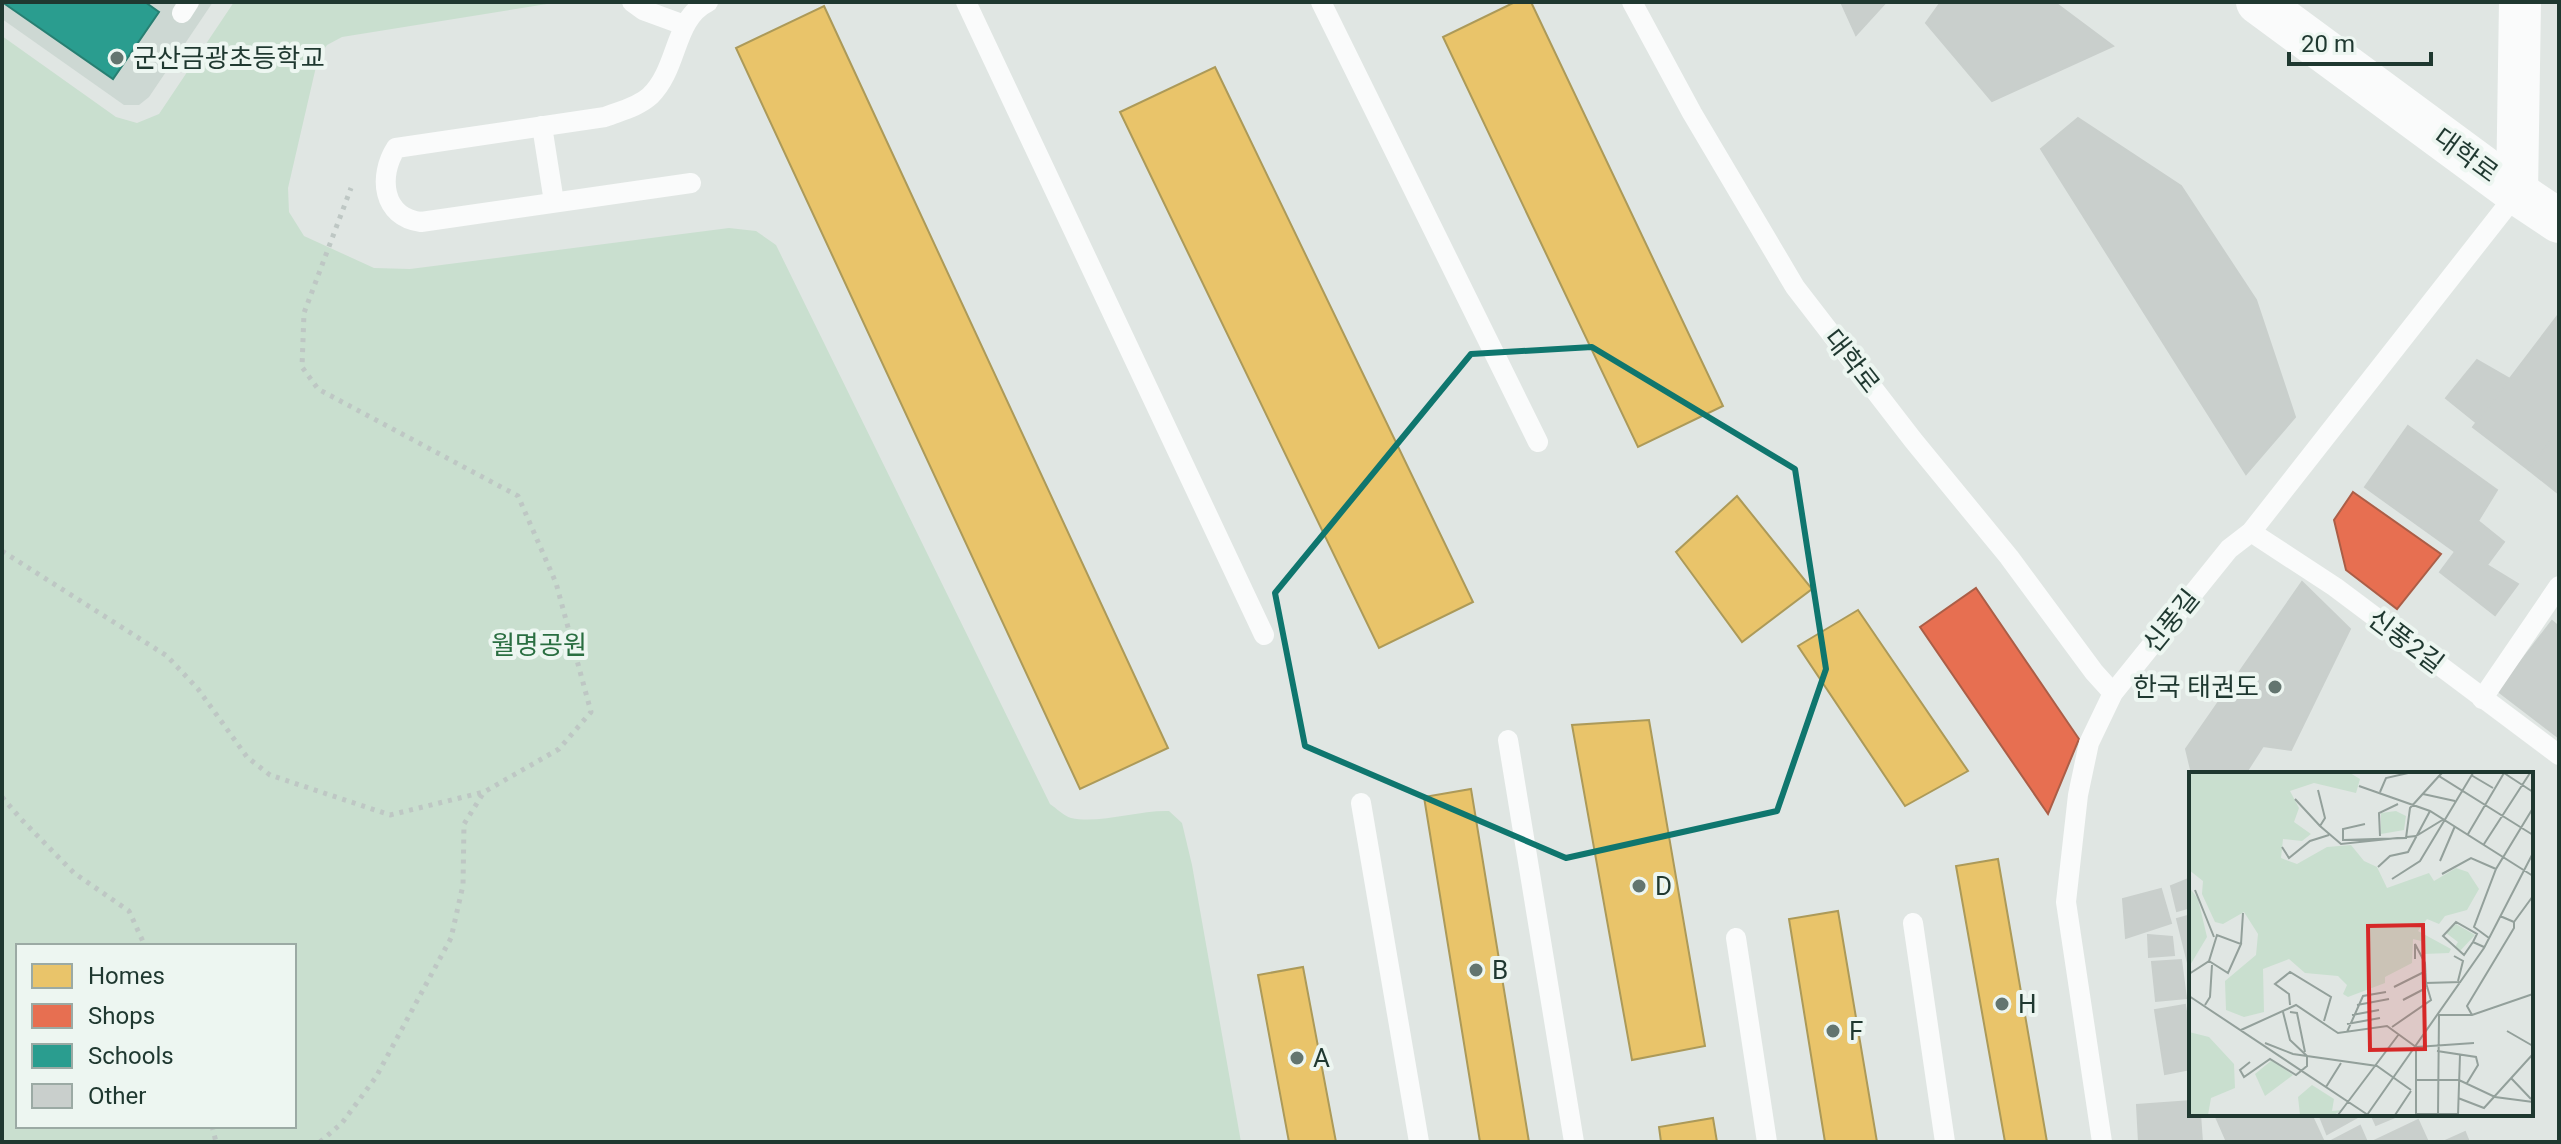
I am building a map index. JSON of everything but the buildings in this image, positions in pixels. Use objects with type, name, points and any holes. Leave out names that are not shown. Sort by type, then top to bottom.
[{"type":"street","name":"대학로","points":[[2258,2],[2538,193],[2559,221]]},
{"type":"street","points":[[2520,2],[2538,193]]},
{"type":"lane","points":[[632,2],[643,10],[684,25]]},
{"type":"lane","points":[[691,183],[421,222],[409,220],[396,210],[388,199],[386,183],[387,163],[396,148],[605,117],[636,106],[650,96],[673,62],[684,25],[691,14],[708,2]]},
{"type":"lane","points":[[966,2],[1264,635]]},
{"type":"lane","points":[[1321,2],[1538,442]]},
{"type":"lane","name":"대학로","points":[[1632,2],[1692,113],[1795,287],[2113,693]]},
{"type":"lane","points":[[542,126],[554,202]]},
{"type":"lane","name":"신풍길","points":[[2102,1142],[2066,902],[2078,795],[2089,743],[2113,693],[2229,549],[2251,532],[2538,193]]},
{"type":"lane","name":"신풍2길","points":[[2251,532],[2335,587],[2559,755]]},
{"type":"lane","points":[[2482,699],[2559,586]]},
{"type":"lane","points":[[1508,740],[1574,1142]]},
{"type":"lane","points":[[1361,803],[1419,1142]]},
{"type":"lane","points":[[1913,923],[1945,1142]]},
{"type":"lane","points":[[1736,938],[1767,1142]]},
{"type":"path","points":[[2,551],[167,656],[198,689],[247,757],[270,775],[390,815],[484,792],[559,749],[591,712],[556,583],[518,496],[318,389],[302,367],[304,313],[352,184]]},
{"type":"path","points":[[320,1142],[342,1123],[376,1077],[451,938],[463,885],[464,824],[484,792]]},
{"type":"path","points":[[2,797],[74,873],[129,911],[144,944]]},
{"type":"highlighted area","points":[[1592,347],[1795,469],[1826,669],[1777,811],[1566,858],[1305,746],[1275,593],[1471,354]]},
{"type":"shaded area","name":"군산금광초등학교","points":[[2,2],[213,2],[149,97],[139,105],[124,105],[2,19]]},
{"type":"green space","name":"월명공원","points":[[234,2],[559,2],[342,37],[327,45],[318,58],[288,188],[289,212],[304,236],[374,268],[410,269],[729,228],[756,231],[776,245],[1050,804],[1071,818],[1094,819],[1169,811],[1182,823],[1241,1142],[2,1142],[2,36],[116,117],[137,123],[159,114]]},
{"type":"place","name":"군산금광초등학교","points":[[117,58]]},
{"type":"place","name":"한국 태권도","points":[[2275,687]]},
{"type":"place","name":"D","points":[[1639,886]]},
{"type":"place","name":"B","points":[[1476,970]]},
{"type":"place","name":"H","points":[[2002,1004]]},
{"type":"place","name":"F","points":[[1833,1031]]},
{"type":"place","name":"A","points":[[1297,1058]]}]
